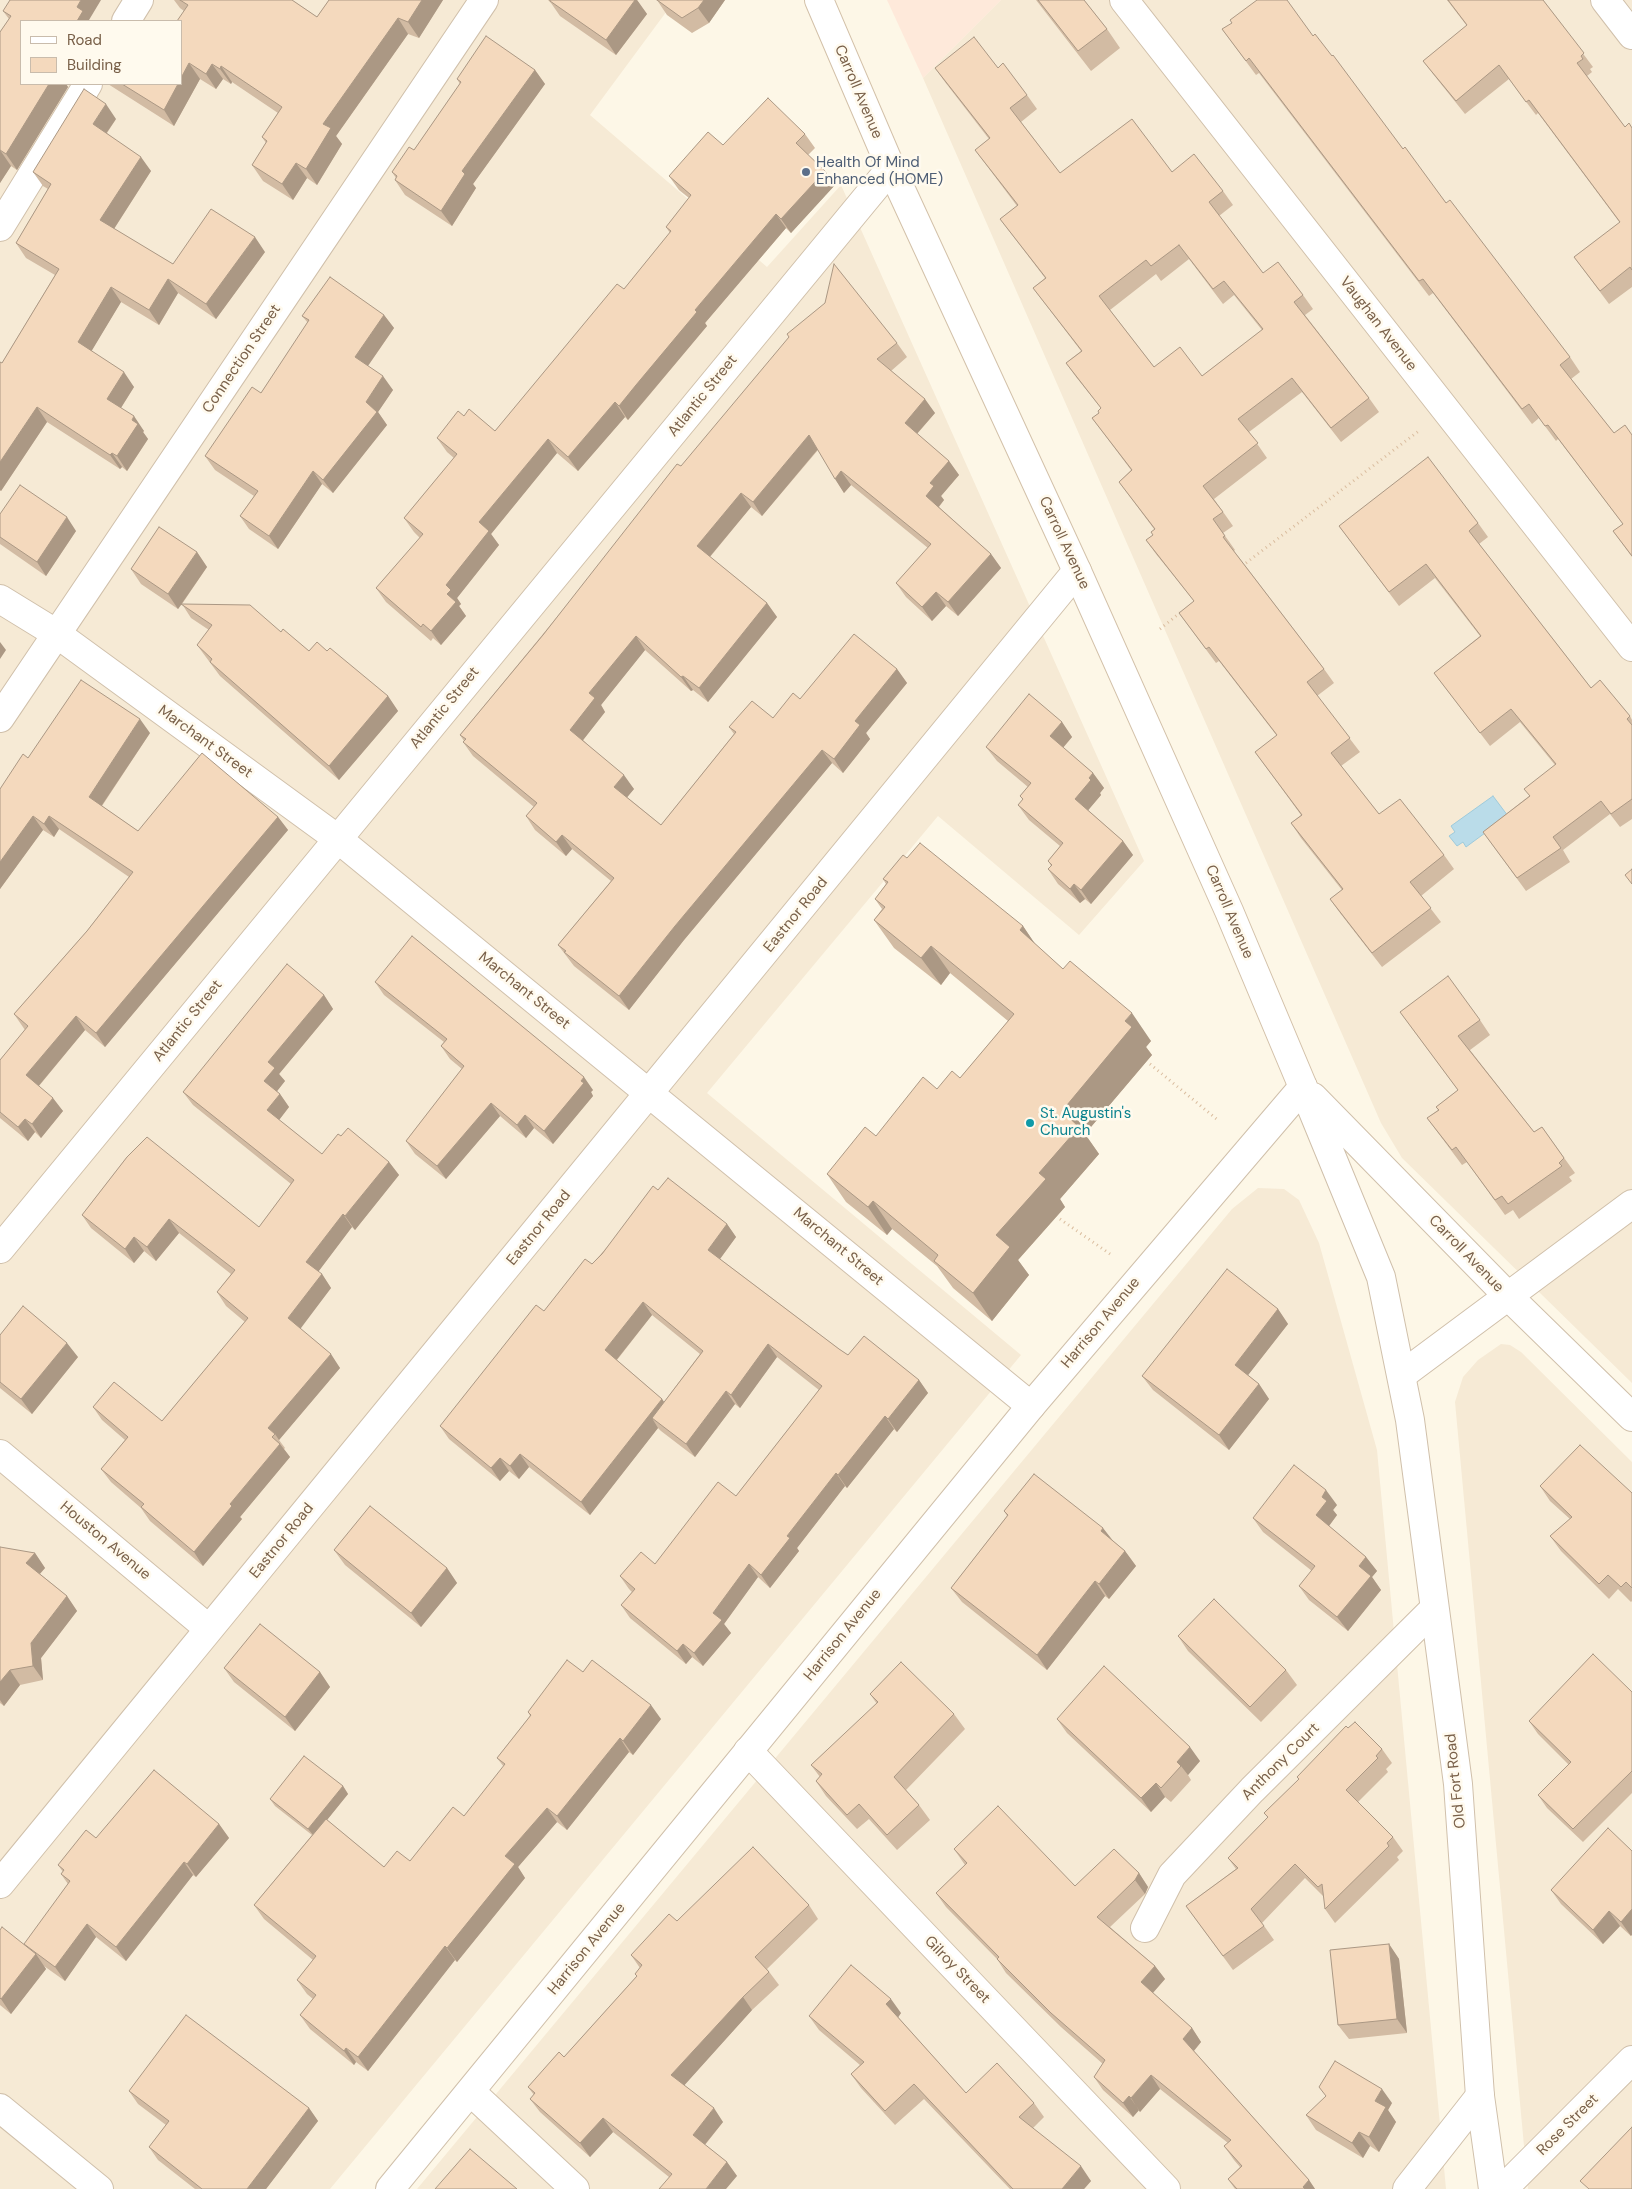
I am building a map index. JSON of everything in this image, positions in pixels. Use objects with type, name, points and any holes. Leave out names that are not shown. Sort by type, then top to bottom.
[{"type":"street","points":[[127,20],[139,0]]},
{"type":"street","name":"Connection Street","points":[[0,718],[484,0]]},
{"type":"street","name":"Carroll Avenue","points":[[819,0],[891,168],[1077,572],[1229,911],[1381,1277],[1402,1375]]},
{"type":"street","name":"Vaughan Avenue","points":[[1124,0],[1632,648]]},
{"type":"street","points":[[1605,0],[1632,35]]},
{"type":"street","points":[[0,227],[87,85]]},
{"type":"street","name":"Atlantic Street","points":[[0,1249],[891,168]]},
{"type":"street","name":"Eastnor Road","points":[[0,1884],[1077,572]]},
{"type":"street","name":"Marchant Street","points":[[0,599],[57,634],[338,839],[1031,1406]]},
{"type":"street","name":"Carroll Avenue","points":[[1303,1087],[1508,1296],[1632,1417]]},
{"type":"street","name":"Harrison Avenue","points":[[390,2189],[1031,1406],[1303,1087]]},
{"type":"street","points":[[1402,1375],[1632,1204]]},
{"type":"street","name":"Old Fort Road","points":[[1402,1375],[1410,1420],[1458,1784],[1480,2096],[1493,2189]]},
{"type":"street","name":"Houston Avenue","points":[[0,1454],[210,1628]]},
{"type":"street","name":"Anthony Court","points":[[1145,1928],[1172,1875],[1252,1790],[1434,1609]]},
{"type":"street","name":"Gilroy Street","points":[[748,1751],[1166,2189]]},
{"type":"street","name":"Rose Street","points":[[1503,2189],[1632,2060]]},
{"type":"street","points":[[471,2092],[575,2189]]},
{"type":"street","points":[[1407,2189],[1480,2096]]},
{"type":"street","points":[[0,2108],[99,2189]]},
{"type":"path","points":[[1240,568],[1422,428]]},
{"type":"path","points":[[1160,629],[1184,610]]},
{"type":"path","points":[[1150,1064],[1219,1121]]},
{"type":"path","points":[[1060,1218],[1110,1254]]},
{"type":"shaded area","points":[[0,0],[675,0],[590,115],[767,267],[841,185],[1144,861],[1079,935],[938,816],[707,1093],[1021,1355],[330,2189],[0,2189]]},
{"type":"shaded area","points":[[887,0],[1001,0],[923,78]]},
{"type":"shaded area","points":[[1001,0],[1632,0],[1632,1383],[1402,1158],[1381,1123],[923,78]]},
{"type":"shaded area","points":[[1258,1188],[1284,1189],[1299,1200],[1319,1243],[1377,1450],[1446,2189],[417,2189],[1232,1209]]},
{"type":"shaded area","points":[[1501,1344],[1510,1345],[1521,1352],[1632,1462],[1632,2189],[1528,2189],[1455,1402],[1463,1377],[1478,1360]]},
{"type":"water","points":[[1493,796],[1508,816],[1466,847],[1463,842],[1457,846],[1449,836],[1455,832],[1451,826]]},
{"type":"building","points":[[10,0],[81,0],[77,7],[83,11],[78,20],[20,20],[20,85],[48,85],[6,154],[0,150],[0,32],[11,16],[3,11]]},
{"type":"building","points":[[180,0],[292,0],[317,17],[329,0],[422,0],[408,22],[398,18],[323,124],[331,128],[306,169],[296,163],[282,184],[252,165],[267,141],[262,137],[282,107],[221,66],[220,69],[212,64],[206,74],[189,63],[182,76],[182,20],[178,20],[188,5]]},
{"type":"building","points":[[550,0],[635,0],[606,40]]},
{"type":"building","points":[[657,0],[704,0],[698,8],[682,18]]},
{"type":"building","points":[[1038,0],[1084,0],[1107,29],[1078,51]]},
{"type":"building","points":[[1257,0],[1287,0],[1313,36],[1315,34],[1333,55],[1446,203],[1450,200],[1570,357],[1560,365],[1614,433],[1625,425],[1632,435],[1632,556],[1613,531],[1623,524],[1548,425],[1545,426],[1529,404],[1522,409],[1423,279],[1419,281],[1249,58],[1246,61],[1222,29],[1232,23],[1230,20]]},
{"type":"building","points":[[1448,0],[1543,0],[1584,53],[1581,56],[1583,59],[1577,63],[1625,127],[1629,123],[1632,128],[1632,270],[1630,267],[1600,291],[1574,257],[1620,222],[1529,100],[1526,102],[1499,65],[1456,101],[1423,61],[1467,25]]},
{"type":"building","points":[[486,36],[535,70],[462,171],[465,174],[441,211],[395,180],[397,176],[392,172],[409,147],[414,150],[461,82],[457,79]]},
{"type":"building","points":[[974,37],[998,68],[1003,63],[1027,95],[1010,108],[1060,173],[1132,119],[1172,172],[1194,154],[1223,191],[1209,202],[1263,273],[1278,262],[1303,295],[1294,302],[1369,398],[1331,428],[1292,378],[1238,419],[1258,443],[1203,486],[1223,512],[1213,519],[1225,536],[1223,537],[1324,669],[1307,682],[1350,738],[1331,753],[1379,814],[1400,799],[1444,855],[1410,882],[1431,908],[1372,953],[1330,899],[1343,889],[1291,823],[1302,815],[1255,752],[1277,735],[1209,647],[1206,649],[1179,613],[1194,601],[1146,540],[1153,535],[1151,532],[1155,529],[1119,482],[1132,470],[1092,418],[1099,413],[1098,411],[1101,408],[1066,363],[1082,351],[1033,288],[1046,278],[1000,219],[1018,205],[975,150],[990,138],[935,68]],"holes":[[[1179,245],[1213,289],[1224,281],[1263,329],[1202,376],[1180,347],[1154,367],[1099,296],[1146,260],[1151,266]]]},
{"type":"building","points":[[124,85],[177,85],[164,110]]},
{"type":"building","points":[[84,89],[106,104],[93,124],[141,157],[100,220],[173,264],[211,209],[255,237],[206,304],[168,279],[149,310],[111,287],[78,342],[124,372],[107,399],[134,416],[132,420],[138,424],[117,456],[112,453],[110,455],[37,407],[0,462],[0,362],[2,363],[59,269],[16,243],[51,184],[33,172]]},
{"type":"building","points":[[768,98],[805,134],[796,143],[825,171],[781,219],[776,214],[695,310],[697,312],[619,406],[615,402],[568,457],[548,439],[479,522],[489,531],[446,585],[451,590],[447,594],[456,602],[431,631],[423,624],[421,627],[376,588],[423,534],[404,518],[457,454],[437,438],[458,411],[464,416],[469,409],[495,431],[617,284],[624,289],[671,231],[666,227],[691,195],[669,176],[708,132],[723,145]]},
{"type":"building","points":[[834,264],[897,343],[877,359],[925,399],[905,423],[949,461],[930,483],[934,486],[926,496],[991,554],[948,602],[936,592],[922,607],[896,583],[931,544],[841,471],[835,479],[809,435],[753,502],[741,493],[697,546],[767,603],[699,688],[683,676],[681,677],[636,636],[589,693],[595,698],[570,730],[624,775],[614,787],[661,825],[736,732],[729,727],[752,701],[773,718],[793,693],[800,699],[854,634],[897,669],[855,721],[860,725],[834,759],[822,750],[619,996],[564,952],[566,951],[558,945],[614,878],[562,835],[556,842],[526,816],[537,803],[463,742],[466,739],[460,735],[543,635],[677,464],[681,466],[789,337],[787,334],[825,303]]},
{"type":"building","points":[[330,277],[384,315],[355,357],[383,376],[366,402],[377,412],[323,480],[313,471],[269,536],[240,516],[258,491],[205,456],[252,387],[261,393],[309,320],[302,316]]},
{"type":"building","points":[[1428,457],[1478,523],[1469,531],[1591,688],[1600,680],[1630,716],[1627,719],[1632,725],[1632,799],[1611,814],[1601,801],[1553,837],[1561,848],[1517,878],[1483,832],[1530,796],[1524,789],[1556,764],[1511,709],[1480,733],[1434,673],[1481,636],[1426,564],[1389,592],[1339,526]]},
{"type":"building","points":[[20,485],[67,517],[37,562],[0,537],[0,514]]},
{"type":"building","points":[[159,527],[197,552],[168,594],[131,569]]},
{"type":"building","points":[[181,604],[250,605],[281,632],[283,629],[309,651],[317,642],[327,651],[330,648],[388,696],[329,766],[210,662],[212,659],[197,645],[212,625]]},
{"type":"building","points":[[81,680],[140,719],[89,797],[138,831],[202,753],[278,817],[96,1033],[76,1016],[26,1075],[53,1098],[32,1124],[25,1119],[18,1127],[0,1112],[0,1060],[28,1026],[14,1014],[87,931],[133,872],[49,816],[44,824],[33,816],[0,862],[0,789],[23,754],[28,758]]},
{"type":"building","points":[[1029,694],[1062,722],[1050,736],[1093,773],[1089,778],[1091,780],[1075,799],[1123,841],[1081,890],[1074,884],[1070,889],[1048,869],[1052,865],[1048,861],[1063,843],[1018,805],[1023,799],[1020,796],[1031,783],[986,747]]},
{"type":"building","points":[[920,843],[1023,926],[1020,930],[1063,969],[1070,961],[1132,1013],[1125,1021],[1132,1027],[1062,1111],[1079,1127],[1039,1173],[1046,1179],[996,1235],[1010,1247],[973,1293],[934,1261],[938,1255],[873,1201],[868,1207],[827,1174],[865,1127],[876,1136],[923,1077],[937,1089],[952,1071],[960,1078],[1014,1014],[931,946],[921,958],[874,920],[885,907],[875,899],[888,882],[883,879],[903,855],[907,858]]},
{"type":"building","points":[[1632,869],[1632,884],[1625,875]]},
{"type":"building","points":[[412,936],[584,1077],[581,1081],[584,1083],[544,1131],[525,1115],[517,1125],[491,1103],[437,1166],[406,1141],[464,1066],[441,1046],[447,1039],[375,982]]},
{"type":"building","points":[[287,964],[324,995],[268,1062],[275,1068],[264,1081],[280,1094],[267,1110],[322,1154],[338,1134],[341,1136],[348,1128],[389,1162],[345,1216],[343,1214],[306,1262],[322,1274],[288,1318],[331,1354],[268,1428],[275,1434],[272,1437],[280,1444],[230,1504],[232,1506],[194,1552],[141,1507],[144,1504],[101,1469],[128,1437],[93,1407],[114,1382],[162,1421],[248,1318],[217,1292],[235,1270],[169,1219],[147,1247],[134,1237],[125,1249],[82,1215],[127,1157],[147,1137],[259,1227],[294,1180],[183,1092]]},
{"type":"building","points":[[1448,976],[1480,1020],[1458,1036],[1534,1132],[1542,1127],[1564,1158],[1559,1163],[1562,1166],[1508,1204],[1502,1196],[1495,1200],[1456,1147],[1452,1150],[1427,1118],[1439,1110],[1436,1107],[1458,1090],[1400,1012]]},
{"type":"building","points":[[668,1178],[727,1224],[708,1250],[848,1355],[864,1336],[919,1380],[888,1419],[885,1416],[838,1475],[836,1473],[787,1536],[790,1538],[761,1575],[749,1564],[713,1613],[722,1620],[694,1653],[683,1644],[677,1651],[621,1605],[635,1589],[620,1576],[641,1552],[655,1564],[718,1482],[736,1496],[822,1386],[768,1344],[731,1395],[726,1391],[686,1444],[652,1418],[703,1351],[643,1302],[605,1350],[662,1399],[581,1502],[520,1454],[510,1466],[500,1458],[491,1468],[440,1426],[536,1305],[544,1311],[585,1259],[592,1264],[602,1254],[653,1186],[658,1190]]},
{"type":"building","points":[[1227,1269],[1278,1309],[1235,1365],[1259,1384],[1219,1435],[1142,1376]]},
{"type":"building","points":[[23,1306],[67,1343],[21,1399],[0,1382],[0,1335]]},
{"type":"building","points":[[1580,1445],[1632,1493],[1632,1588],[1626,1582],[1621,1587],[1608,1575],[1599,1584],[1550,1536],[1572,1517],[1540,1486]]},
{"type":"building","points":[[1294,1465],[1326,1490],[1322,1497],[1327,1501],[1316,1515],[1366,1557],[1359,1566],[1371,1576],[1337,1617],[1299,1586],[1315,1566],[1253,1518]]},
{"type":"building","points":[[1034,1474],[1103,1528],[1101,1531],[1125,1551],[1099,1584],[1095,1581],[1037,1655],[951,1588],[1008,1515],[1004,1511]]},
{"type":"building","points":[[370,1506],[447,1568],[411,1613],[334,1550]]},
{"type":"building","points":[[0,1547],[35,1553],[26,1563],[67,1596],[31,1643],[33,1666],[10,1670],[0,1682]]},
{"type":"building","points":[[1214,1599],[1286,1670],[1250,1707],[1178,1636]]},
{"type":"building","points":[[260,1624],[320,1672],[285,1717],[224,1668]]},
{"type":"building","points":[[1593,1654],[1632,1692],[1632,1771],[1573,1829],[1538,1795],[1571,1762],[1529,1721]]},
{"type":"building","points":[[567,1660],[583,1672],[592,1660],[651,1705],[623,1741],[620,1738],[557,1816],[547,1808],[505,1856],[515,1864],[447,1948],[445,1946],[358,2057],[346,2048],[344,2051],[300,2015],[316,1995],[297,1980],[316,1956],[254,1905],[326,1819],[384,1867],[397,1851],[410,1861],[453,1807],[464,1816],[505,1764],[497,1758],[531,1715],[528,1712]]},
{"type":"building","points":[[901,1662],[954,1714],[894,1777],[919,1805],[887,1835],[859,1804],[847,1815],[816,1781],[822,1774],[811,1765],[878,1702],[870,1694]]},
{"type":"building","points":[[1104,1666],[1190,1747],[1177,1762],[1181,1766],[1161,1788],[1156,1783],[1141,1798],[1057,1719]]},
{"type":"building","points":[[1355,1722],[1382,1749],[1376,1756],[1378,1758],[1346,1790],[1393,1837],[1387,1843],[1389,1846],[1325,1909],[1322,1884],[1318,1887],[1295,1864],[1251,1909],[1264,1926],[1223,1956],[1186,1906],[1238,1868],[1228,1858],[1268,1817],[1264,1813],[1299,1779],[1297,1777],[1346,1726],[1348,1728]]},
{"type":"building","points":[[304,1756],[343,1786],[308,1829],[270,1799]]},
{"type":"building","points":[[154,1770],[219,1824],[187,1864],[184,1862],[116,1947],[87,1924],[55,1967],[24,1944],[70,1881],[61,1874],[64,1870],[58,1865],[86,1830],[96,1838]]},
{"type":"building","points":[[998,1806],[1075,1886],[1114,1849],[1139,1873],[1135,1880],[1097,1917],[1155,1966],[1141,1982],[1192,2028],[1183,2039],[1309,2180],[1303,2187],[1305,2189],[1237,2189],[1228,2179],[1242,2166],[1224,2146],[1231,2140],[1151,2075],[1131,2098],[1129,2096],[1123,2103],[1094,2077],[1105,2060],[1051,2013],[997,1959],[999,1957],[936,1893],[967,1863],[954,1849]]},
{"type":"building","points":[[1608,1828],[1632,1851],[1632,1909],[1621,1922],[1609,1911],[1593,1930],[1551,1890]]},
{"type":"building","points":[[753,1847],[809,1905],[755,1957],[769,1972],[743,1997],[671,2075],[714,2108],[693,2135],[727,2162],[706,2189],[659,2189],[672,2174],[603,2118],[580,2143],[530,2099],[535,2093],[528,2087],[559,2052],[564,2057],[637,1976],[635,1974],[642,1965],[631,1955],[669,1914],[677,1921]]},
{"type":"building","points":[[2,1927],[36,1954],[1,1999],[0,1930]]},
{"type":"building","points":[[1389,1944],[1397,2019],[1338,2025],[1330,1950]]},
{"type":"building","points":[[851,1965],[891,1999],[886,2004],[966,2093],[997,2063],[1034,2103],[1019,2117],[1081,2166],[1062,2189],[1013,2189],[914,2084],[885,2111],[851,2074],[864,2062],[809,2016]]},
{"type":"building","points":[[186,2015],[309,2108],[247,2189],[202,2189],[149,2147],[169,2121],[129,2091]]},
{"type":"building","points":[[1335,2061],[1382,2089],[1375,2101],[1386,2107],[1369,2137],[1359,2132],[1352,2143],[1306,2115],[1326,2096],[1319,2087]]},
{"type":"building","points":[[1632,2127],[1632,2189],[1589,2189],[1580,2181]]},
{"type":"building","points":[[470,2149],[517,2189],[435,2189]]},
{"type":"place","name":"Health Of Mind Enhanced (HOME)","points":[[806,172]]},
{"type":"place","name":"St. Augustin's Church","points":[[1030,1123]]}]
